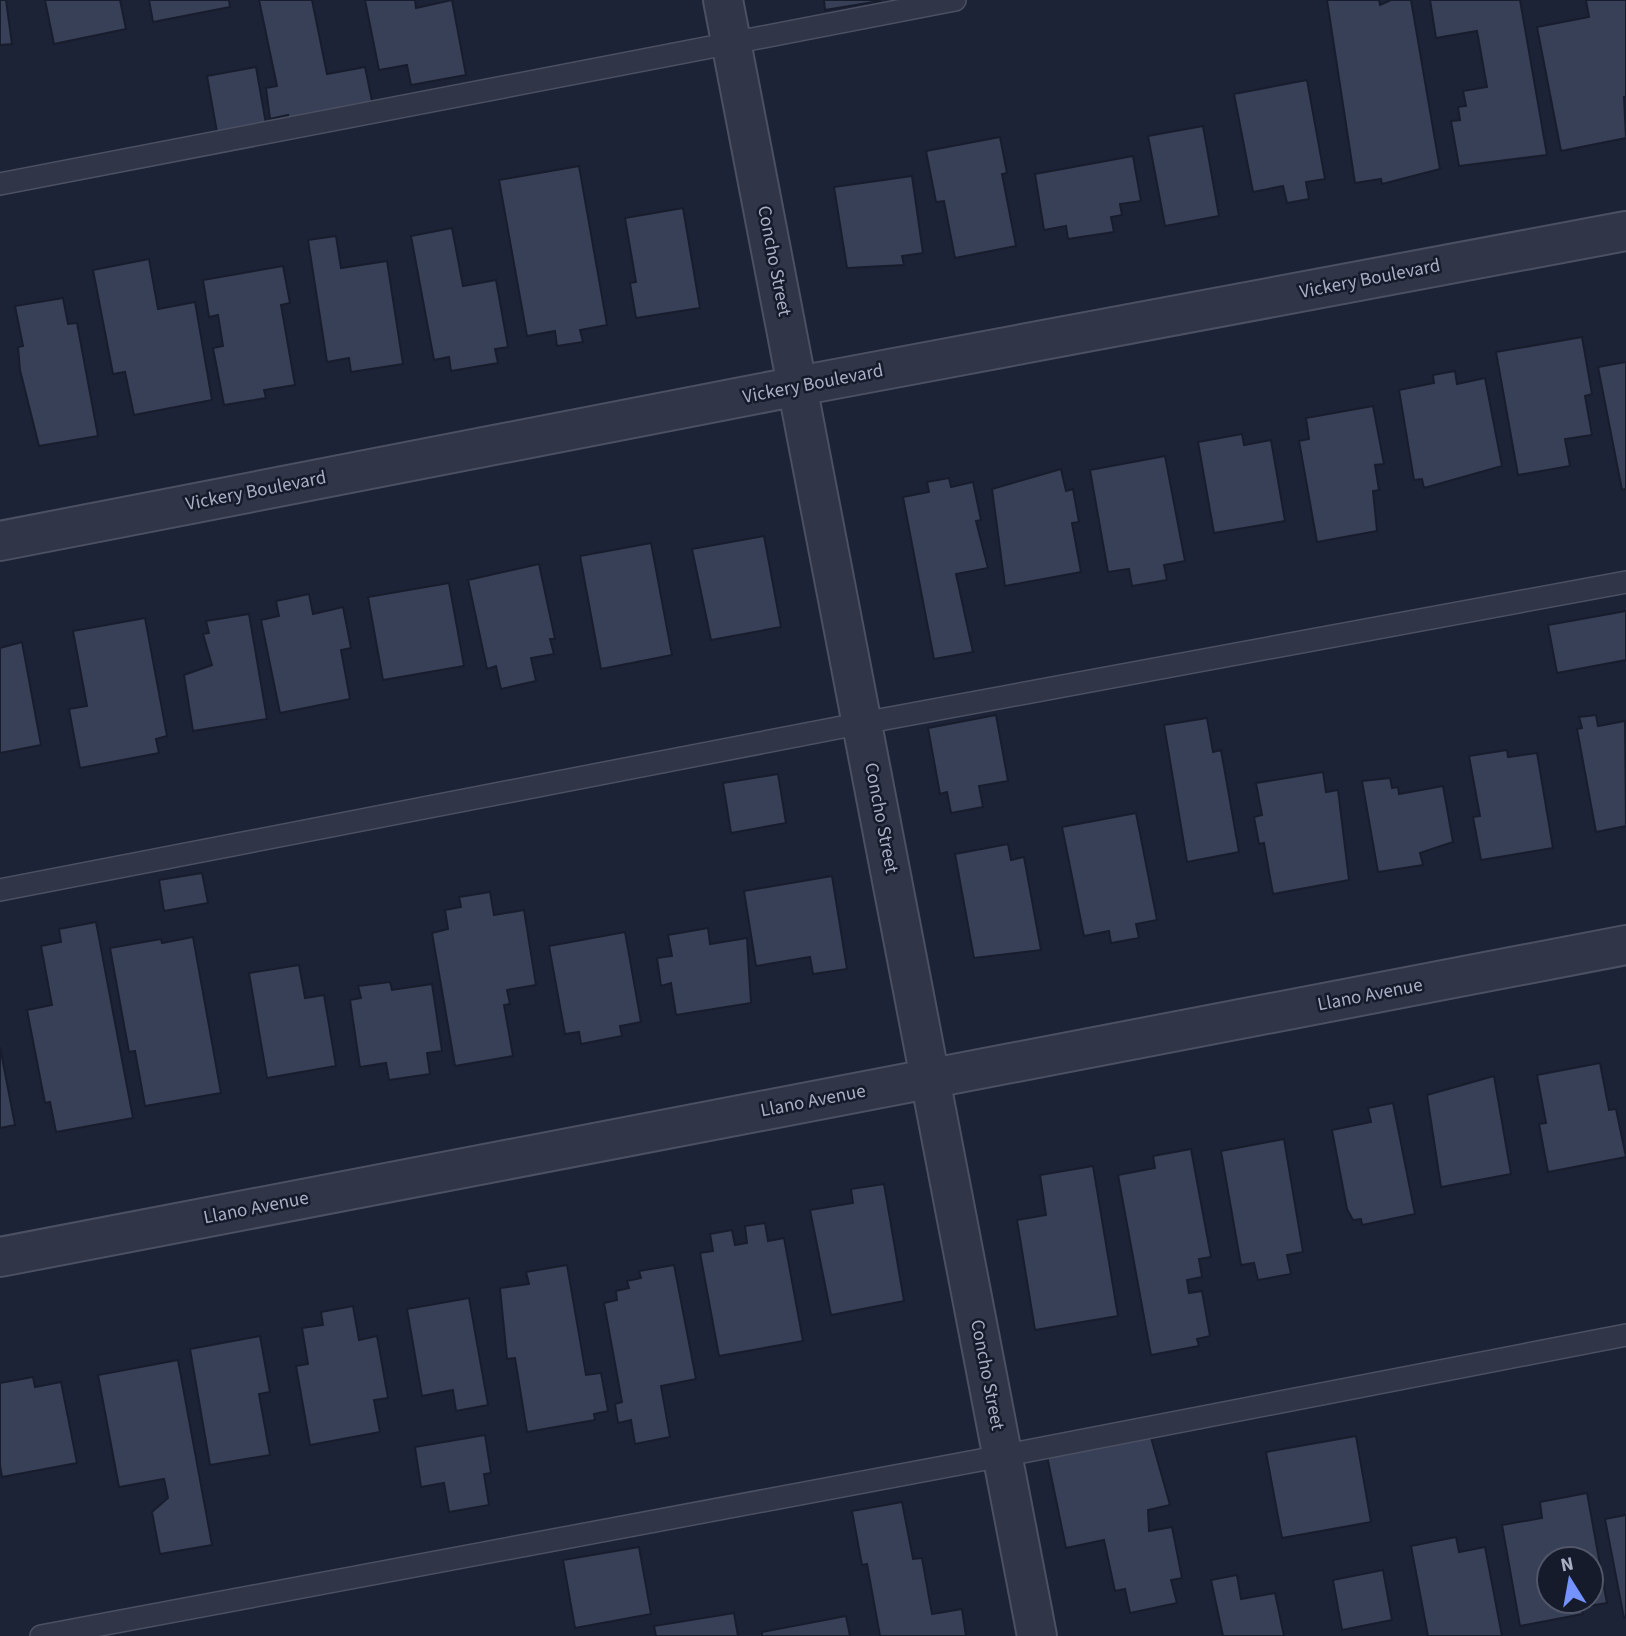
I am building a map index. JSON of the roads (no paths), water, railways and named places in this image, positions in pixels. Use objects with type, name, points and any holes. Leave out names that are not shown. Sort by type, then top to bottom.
[{"type":"street","name":"Concho Street","points":[[723,0],[1037,1636]]},
{"type":"street","name":"Vickery Boulevard","points":[[0,541],[798,386],[1626,231]]},
{"type":"street","name":"Llano Avenue","points":[[0,1257],[1626,946]]},
{"type":"lane","points":[[0,184],[955,0]]},
{"type":"lane","points":[[0,890],[863,723],[1626,582]]},
{"type":"lane","points":[[41,1636],[1002,1456],[1626,1335]]}]
